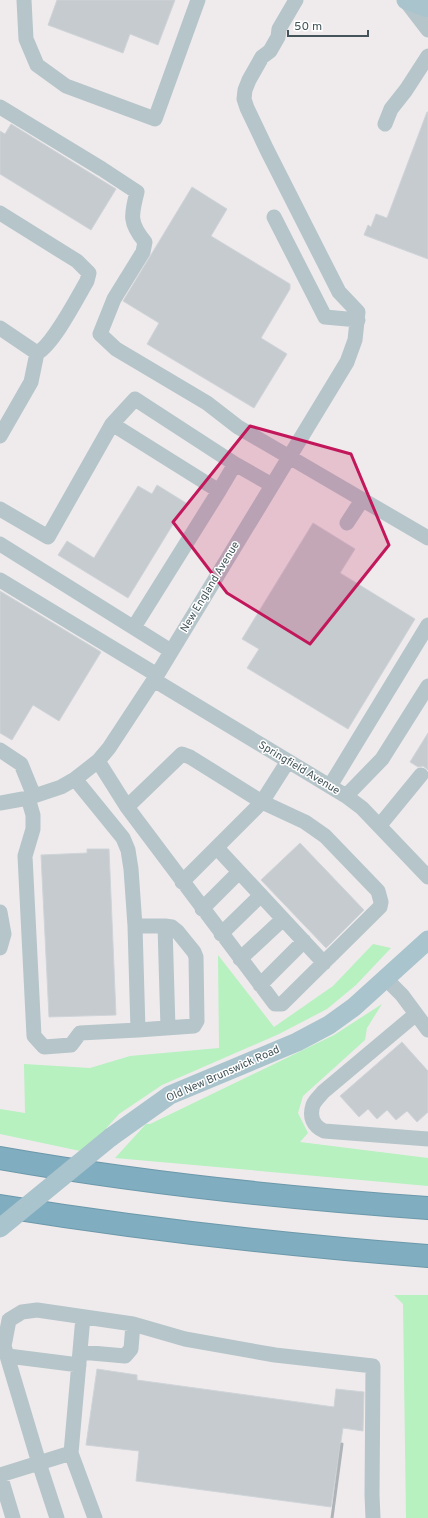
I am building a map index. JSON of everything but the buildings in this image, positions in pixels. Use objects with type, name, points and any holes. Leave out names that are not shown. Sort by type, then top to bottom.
[{"type":"highway","points":[[0,1158],[47,1167],[165,1183],[348,1203],[428,1208]]},
{"type":"highway","points":[[0,1206],[192,1234],[428,1256]]},
{"type":"main road","points":[[406,0],[428,8]]},
{"type":"main road","name":"Old New Brunswick Road","points":[[0,1228],[111,1137],[170,1095],[297,1042],[329,1025],[354,1007],[426,946]]},
{"type":"street","points":[[24,0],[26,38],[38,65],[66,86],[155,119],[198,0]]},
{"type":"street","points":[[296,0],[279,29],[278,37],[270,51],[262,57],[248,80],[244,99],[247,108],[339,292],[358,316]]},
{"type":"street","points":[[406,0],[428,30]]},
{"type":"street","points":[[385,124],[392,109],[428,56]]},
{"type":"street","points":[[0,107],[137,192],[132,213],[136,231],[145,242],[143,252],[114,299],[100,334],[116,349],[207,403],[238,427],[428,538]]},
{"type":"street","points":[[0,213],[77,261],[89,273],[87,281],[48,345],[37,354],[31,382],[0,436]]},
{"type":"street","points":[[274,218],[325,317],[358,316]]},
{"type":"street","name":"New England Avenue","points":[[0,803],[31,797],[60,787],[75,779],[98,761],[109,748],[156,677],[348,362],[355,340],[358,316]]},
{"type":"street","points":[[0,328],[37,354]]},
{"type":"street","points":[[0,509],[48,537],[112,424],[135,399],[234,464],[272,485]]},
{"type":"street","points":[[112,424],[219,491]]},
{"type":"street","points":[[134,627],[219,491],[234,464]]},
{"type":"street","points":[[347,522],[362,500]]},
{"type":"street","points":[[0,544],[171,651]]},
{"type":"street","name":"Springfield Avenue","points":[[0,580],[346,796],[362,808],[428,877]]},
{"type":"street","points":[[330,786],[428,626]]},
{"type":"street","points":[[346,796],[382,759],[428,686]]},
{"type":"street","points":[[0,750],[21,764],[31,797],[33,829],[25,856],[34,1036],[44,1046],[71,1045],[80,1033],[194,1026],[196,1024],[196,957],[194,952],[172,927],[135,926]]},
{"type":"street","points":[[98,761],[127,807],[202,909],[275,1004],[282,1004],[380,907],[381,902],[378,891],[325,836],[304,822],[262,802],[190,757],[182,754],[127,807]]},
{"type":"street","points":[[182,882],[262,802],[288,761]]},
{"type":"street","points":[[380,826],[421,775]]},
{"type":"street","points":[[75,779],[123,838],[128,850],[131,869],[135,926],[138,1030]]},
{"type":"street","points":[[216,848],[324,963]]},
{"type":"street","points":[[202,909],[239,872]]},
{"type":"street","points":[[221,934],[261,895]]},
{"type":"street","points":[[0,912],[4,934],[0,948]]},
{"type":"street","points":[[240,959],[283,919]]},
{"type":"street","points":[[165,926],[168,1028]]},
{"type":"street","points":[[260,985],[304,941]]},
{"type":"street","points":[[386,979],[402,995],[428,1030]]},
{"type":"street","points":[[416,1014],[323,1092],[313,1104],[312,1121],[317,1128],[324,1131],[428,1139]]},
{"type":"street","points":[[57,1518],[4,1346],[9,1320],[22,1312],[37,1310],[133,1324],[185,1338],[268,1354],[373,1366],[372,1495],[374,1518]]},
{"type":"street","points":[[83,1317],[71,1453],[94,1518]]},
{"type":"street","points":[[8,1356],[80,1358],[125,1356],[131,1349],[133,1324]]},
{"type":"street","points":[[13,1518],[0,1475],[71,1453]]},
{"type":"highlighted area","points":[[250,426],[351,454],[389,545],[310,644],[227,593],[173,522]]},
{"type":"green space","points":[[373,944],[391,948],[356,985],[327,1009],[279,1034],[162,1085],[119,1114],[85,1152],[0,1134],[0,1109],[25,1113],[24,1064],[90,1068],[130,1056],[219,1048],[218,955],[274,1027],[333,986]]},
{"type":"green space","points":[[382,1004],[367,1028],[365,1040],[303,1096],[298,1113],[308,1133],[300,1142],[428,1158],[428,1186],[115,1158],[146,1124],[150,1124],[334,1035]]},
{"type":"green space","points":[[394,1295],[428,1295],[428,1518],[406,1518],[403,1304]]},
{"type":"railway","points":[[332,1518],[342,1444]]}]
